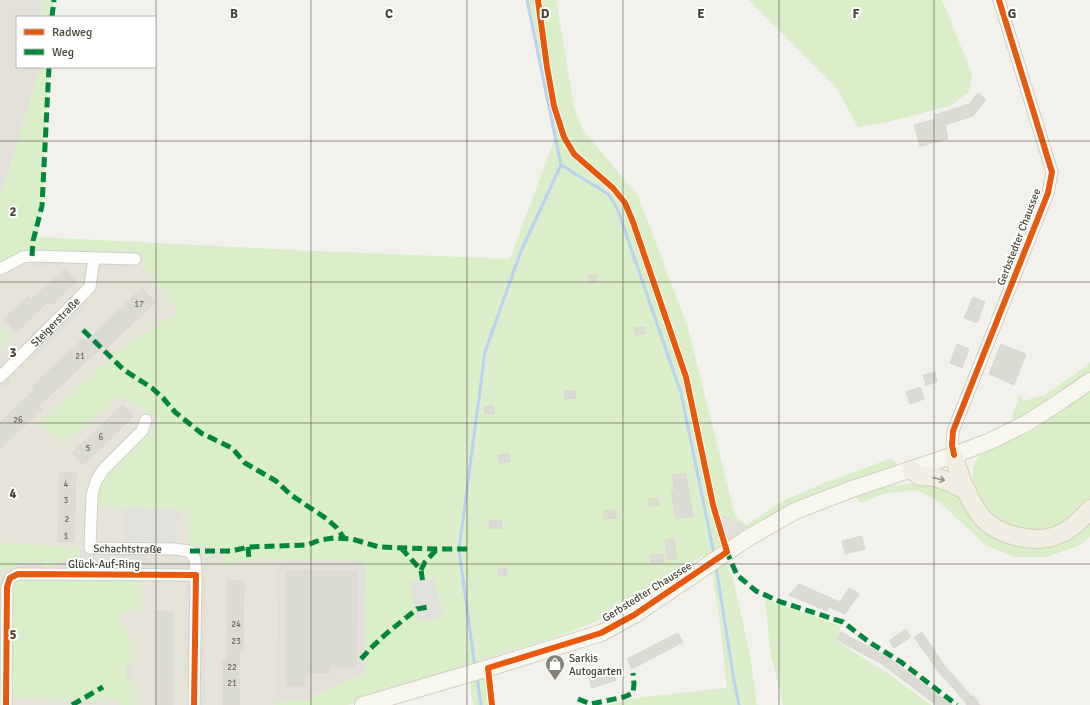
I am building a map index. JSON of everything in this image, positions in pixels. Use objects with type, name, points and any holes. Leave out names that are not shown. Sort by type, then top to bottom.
[{"type":"main road","name":"Gerbstedter Chaussee","points":[[363,705],[601,633],[634,615],[762,529],[794,511],[852,489],[911,470],[988,442],[1027,423],[1090,381]]},
{"type":"main road","points":[[954,455],[967,491],[981,516],[989,524],[1001,532],[1016,537],[1038,539],[1050,538],[1060,534],[1082,518],[1090,509]]},
{"type":"main road","points":[[911,470],[920,476],[935,477],[967,491]]},
{"type":"street","name":"Gerbstedter Chaussee","points":[[954,455],[952,445],[953,431],[1048,193],[1052,172],[999,0]]},
{"type":"street","points":[[0,269],[23,257],[32,256],[135,259]]},
{"type":"street","name":"Steigerstraße","points":[[0,377],[90,287],[94,258]]},
{"type":"street","name":"Schachtstraße","points":[[146,420],[142,431],[103,470],[96,481],[92,495],[90,548],[174,549],[190,551],[195,558],[196,575]]},
{"type":"street","name":"Glück-Auf-Ring","points":[[6,705],[7,586],[10,578],[18,574],[196,575]]},
{"type":"street","points":[[194,705],[196,575]]},
{"type":"shaded area","points":[[0,0],[42,0],[41,16],[16,16],[16,68],[40,68],[40,70],[0,198]]},
{"type":"shaded area","points":[[26,251],[143,254],[143,265],[179,313],[129,342],[64,444],[122,393],[139,410],[143,408],[148,415],[158,418],[155,426],[112,465],[95,506],[190,509],[226,547],[224,568],[230,564],[247,558],[277,559],[282,562],[277,569],[276,705],[0,705],[0,265]]},
{"type":"shaded area","points":[[33,260],[52,260],[52,267],[33,267]]},
{"type":"shaded area","points":[[105,262],[129,263],[129,269],[105,269]]},
{"type":"shaded area","points":[[84,302],[89,307],[34,359],[29,354]]},
{"type":"shaded area","points":[[42,322],[47,326],[32,340],[28,336]]},
{"type":"shaded area","points":[[14,349],[19,353],[0,371],[0,362]]},
{"type":"shaded area","points":[[6,377],[11,382],[0,392],[0,382]]},
{"type":"shaded area","points":[[125,508],[178,509],[177,542],[124,540]]},
{"type":"shaded area","points":[[715,512],[748,526],[724,543]]},
{"type":"shaded area","points":[[80,551],[147,551],[147,564],[209,564],[208,572],[54,571],[54,563],[80,563]]},
{"type":"shaded area","points":[[287,560],[359,561],[364,565],[366,571],[365,673],[305,700],[276,701],[277,569],[282,562]]},
{"type":"shaded area","points":[[18,563],[43,563],[43,571],[18,571]]},
{"type":"shaded area","points":[[435,578],[442,617],[417,621],[410,582]]},
{"type":"shaded area","points":[[182,580],[206,581],[205,705],[190,705],[190,671],[184,671],[185,588]]},
{"type":"shaded area","points":[[0,584],[4,584],[3,642],[0,642]]},
{"type":"shaded area","points":[[126,665],[133,665],[134,681],[127,681]]},
{"type":"green space","points":[[42,0],[54,0],[52,16],[41,16]]},
{"type":"green space","points":[[527,0],[556,0],[574,108],[583,130],[638,196],[688,328],[735,515],[746,525],[786,499],[827,482],[892,458],[897,465],[811,498],[705,560],[702,556],[618,613],[559,636],[481,660],[470,666],[347,705],[276,705],[276,701],[305,700],[365,673],[366,571],[364,565],[359,561],[287,560],[282,562],[269,558],[261,558],[236,562],[223,568],[226,547],[189,547],[190,509],[94,506],[97,489],[112,465],[155,426],[157,418],[148,415],[143,408],[139,410],[122,394],[64,444],[38,423],[129,342],[179,313],[143,265],[143,254],[26,251],[0,265],[0,198],[40,68],[49,68],[42,206],[38,237],[510,259],[556,135]]},
{"type":"green space","points":[[749,0],[942,0],[972,74],[969,92],[950,106],[887,122],[858,127],[836,87]]},
{"type":"green space","points":[[0,325],[12,337],[0,349]]},
{"type":"green space","points":[[1090,362],[1090,374],[1051,402],[1011,422],[1019,395],[1024,401],[1045,395]]},
{"type":"green space","points":[[1090,388],[1090,498],[1072,518],[1063,524],[1050,529],[1023,531],[1011,527],[995,518],[983,504],[975,488],[973,468],[977,459],[988,450],[1017,438],[1031,430]]},
{"type":"green space","points":[[922,482],[953,489],[983,527],[1061,542],[1085,528],[1090,521],[1090,537],[1078,546],[1046,557],[1015,557],[987,546],[938,501],[917,490],[887,493],[860,503],[855,494],[876,488]]},
{"type":"green space","points":[[0,543],[77,547],[80,551],[80,563],[54,563],[54,571],[43,571],[42,563],[18,563],[18,571],[7,568],[0,570]]},
{"type":"green space","points":[[723,563],[728,568],[733,578],[750,655],[757,705],[607,705],[637,698],[727,688],[712,571]]},
{"type":"green space","points":[[25,576],[139,578],[139,611],[119,611],[119,621],[122,628],[133,642],[133,665],[126,666],[127,681],[134,681],[134,705],[120,705],[120,701],[9,698],[11,585],[16,580]]},
{"type":"green space","points":[[765,599],[841,626],[837,641],[893,677],[931,705],[783,705],[770,650]]},
{"type":"green space","points":[[485,678],[488,705],[473,705],[470,682]]},
{"type":"building","points":[[978,93],[986,100],[973,116],[945,125],[948,139],[920,146],[914,125],[936,119],[935,115],[969,104]]},
{"type":"building","points":[[65,269],[76,282],[51,305],[48,302],[16,332],[4,319],[29,296],[32,299]]},
{"type":"building","points":[[588,275],[597,275],[597,282],[589,283]]},
{"type":"building","points":[[142,288],[155,302],[106,349],[103,346],[39,406],[42,409],[0,449],[0,423],[35,389],[33,386],[83,339],[86,342]]},
{"type":"building","points":[[973,297],[985,302],[977,323],[964,318]]},
{"type":"building","points":[[645,327],[645,334],[635,335],[634,328]]},
{"type":"building","points":[[957,344],[969,349],[962,368],[950,363]]},
{"type":"building","points":[[1001,344],[1026,354],[1014,385],[989,374]]},
{"type":"building","points":[[935,372],[937,382],[926,385],[923,375]]},
{"type":"building","points":[[920,387],[924,399],[910,404],[906,392]]},
{"type":"building","points":[[564,391],[575,391],[576,398],[565,399]]},
{"type":"building","points":[[123,405],[134,416],[83,465],[72,453]]},
{"type":"building","points":[[493,406],[494,414],[485,414],[484,407]]},
{"type":"building","points":[[509,454],[510,462],[499,463],[498,455]]},
{"type":"building","points":[[60,473],[76,473],[74,542],[58,542]]},
{"type":"building","points":[[686,473],[693,516],[676,519],[671,491],[675,490],[672,475]]},
{"type":"building","points":[[658,498],[659,505],[649,506],[649,499]]},
{"type":"building","points":[[616,510],[616,518],[604,519],[603,511]]},
{"type":"building","points":[[501,520],[502,528],[490,529],[489,521]]},
{"type":"building","points":[[862,536],[865,549],[845,554],[842,541]]},
{"type":"building","points":[[674,539],[677,559],[668,560],[665,540]]},
{"type":"building","points":[[663,554],[664,562],[651,563],[650,555]]},
{"type":"building","points":[[506,568],[507,575],[498,576],[498,569]]},
{"type":"building","points":[[286,571],[357,572],[356,667],[329,667],[329,673],[304,672],[304,686],[286,686]]},
{"type":"building","points":[[228,580],[244,581],[243,650],[239,650],[239,705],[223,705],[223,660],[227,660]]},
{"type":"building","points":[[799,584],[840,602],[849,588],[859,594],[845,614],[829,607],[827,611],[789,595]]},
{"type":"building","points":[[156,611],[173,612],[172,705],[156,705]]},
{"type":"building","points":[[906,629],[911,637],[894,648],[889,641]]},
{"type":"building","points":[[841,632],[886,656],[952,705],[936,705],[882,664],[837,640]]},
{"type":"building","points":[[922,632],[944,665],[972,697],[973,695],[980,705],[966,705],[967,704],[938,671],[914,637]]},
{"type":"building","points":[[678,633],[683,642],[632,669],[627,659]]},
{"type":"building","points":[[611,667],[616,680],[592,688],[588,674]]},
{"type":"waterway","points":[[527,0],[561,165],[608,194],[617,208],[681,393],[714,554]]},
{"type":"waterway","points":[[475,667],[459,550],[485,352],[521,251],[561,165]]},
{"type":"waterway","points":[[716,566],[739,705]]},
{"type":"waterway","points":[[477,677],[481,705]]},
{"type":"marked path","points":[[52,16],[54,0]]},
{"type":"marked path","points":[[32,256],[33,241],[42,206],[49,68]]},
{"type":"marked path","points":[[83,330],[124,370],[152,388],[175,412],[201,433],[232,448],[245,463],[276,481],[291,495],[327,519],[337,528],[344,538]]},
{"type":"marked path","points":[[190,551],[232,551],[248,547],[307,545],[320,540],[334,538],[352,539],[379,547],[469,549]]},
{"type":"marked path","points":[[248,547],[249,560]]},
{"type":"marked path","points":[[401,548],[421,570],[423,583]]},
{"type":"marked path","points":[[421,570],[425,562],[437,549]]},
{"type":"marked path","points":[[726,550],[737,575],[756,591],[781,602],[843,622],[869,642],[901,662],[957,705]]},
{"type":"marked path","points":[[361,659],[387,633],[417,609],[428,607]]},
{"type":"marked path","points":[[578,699],[591,704],[624,697],[633,693],[633,673]]},
{"type":"marked path","points":[[72,705],[103,687]]},
{"type":"cycle path","points":[[492,705],[488,668],[601,633],[634,615],[727,552],[713,505],[686,377],[633,222],[625,203],[613,188],[574,154],[564,137],[554,106],[538,0]]},
{"type":"cycle path","points":[[954,455],[952,445],[953,431],[1048,193],[1052,172],[999,0]]},
{"type":"cycle path","points":[[6,705],[7,587],[10,578],[18,574],[196,575],[194,705]]},
{"type":"place","name":"Sarkis Autogarten","points":[[555,681]]}]
